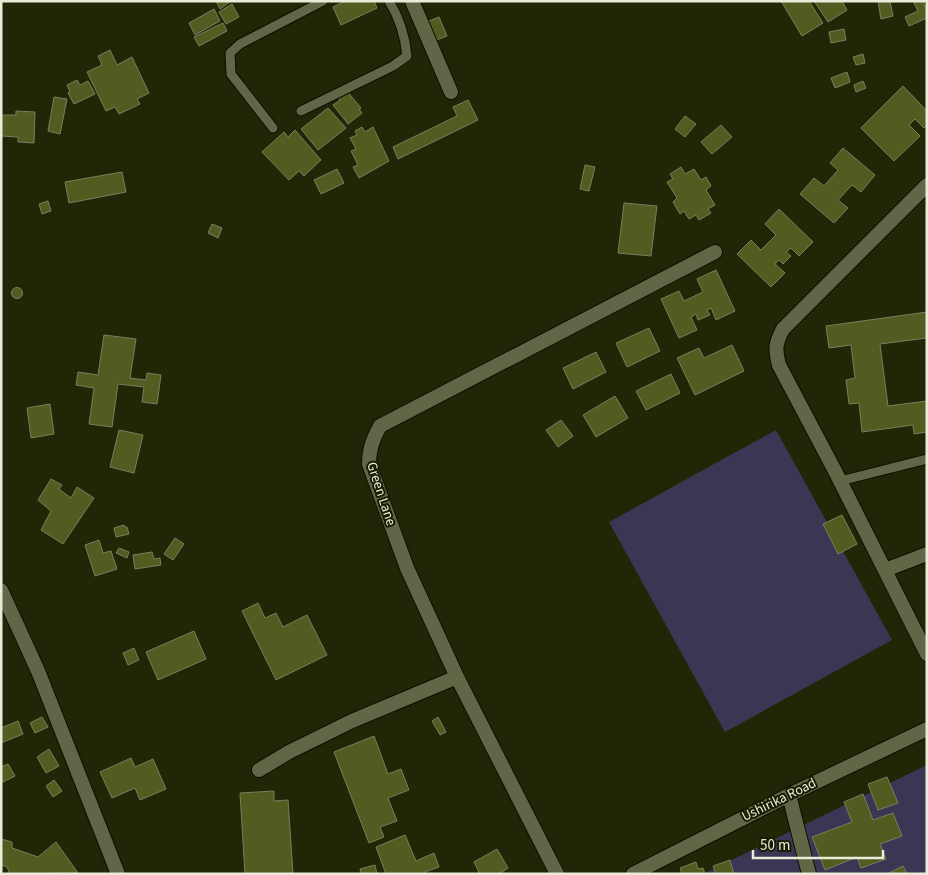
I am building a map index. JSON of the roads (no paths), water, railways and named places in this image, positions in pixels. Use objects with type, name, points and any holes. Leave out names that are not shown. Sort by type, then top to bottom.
[{"type":"street","points":[[412,1],[451,92]]},
{"type":"street","points":[[927,185],[783,329],[776,340],[779,366],[840,480],[927,654]]},
{"type":"street","name":"Green Lane","points":[[557,874],[457,677],[407,568],[369,464],[369,451],[372,439],[380,426],[715,252]]},
{"type":"street","points":[[885,570],[927,554]]},
{"type":"street","points":[[1,590],[38,671],[118,874]]},
{"type":"street","points":[[259,770],[289,752],[352,721],[457,677]]},
{"type":"street","name":"Ushirika Road","points":[[633,874],[789,795],[927,729]]},
{"type":"street","points":[[789,795],[809,874]]},
{"type":"lane","points":[[273,128],[231,74],[230,53],[240,44],[323,1]]},
{"type":"lane","points":[[301,111],[393,66],[407,56],[405,37],[398,17],[389,1]]},
{"type":"lane","points":[[840,480],[927,459]]}]
